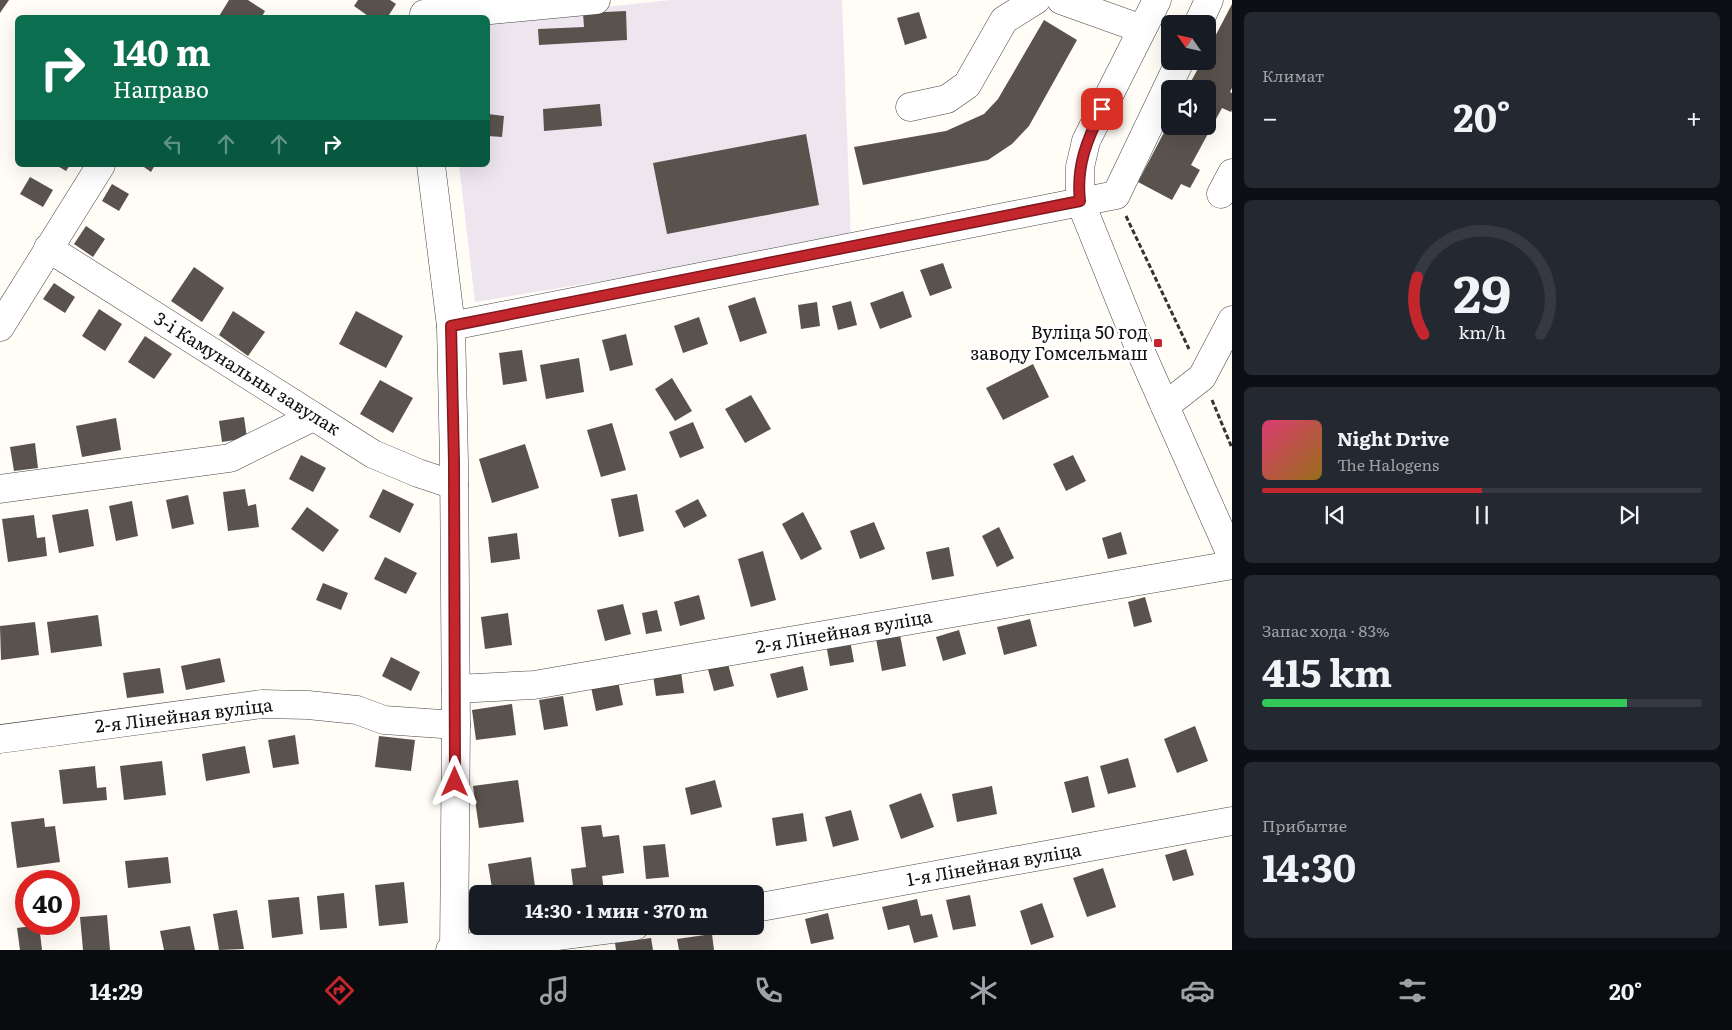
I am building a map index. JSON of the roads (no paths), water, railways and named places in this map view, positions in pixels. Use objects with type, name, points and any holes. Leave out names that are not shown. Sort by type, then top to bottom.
[{"type":"street","points":[[424,10],[459,13],[596,0]]},
{"type":"street","points":[[910,107],[947,99],[967,85],[1004,20],[1036,0]]},
{"type":"street","points":[[1061,0],[1142,29]]},
{"type":"street","points":[[1157,0],[1086,141],[1080,167],[1080,201],[1140,350],[1232,557]]},
{"type":"street","points":[[1202,15],[1209,0]]},
{"type":"street","points":[[451,326],[1116,195],[1176,70]]},
{"type":"street","points":[[0,327],[100,167]]},
{"type":"street","points":[[431,167],[451,326],[456,689],[454,950]]},
{"type":"street","name":"3-і Камунальны завулак","points":[[48,248],[373,454],[418,473],[454,485]]},
{"type":"street","points":[[1165,406],[1202,377],[1232,320]]},
{"type":"street","points":[[0,489],[230,458],[313,417]]},
{"type":"street","name":"2-я Лінейная вуліца","points":[[456,689],[534,685],[1232,564]]},
{"type":"street","name":"2-я Лінейная вуліца","points":[[0,739],[262,704],[308,705],[356,710],[384,720],[456,726]]},
{"type":"street","name":"1-я Лінейная вуліца","points":[[764,906],[1232,821]]},
{"type":"street","points":[[450,950],[566,935]]},
{"type":"place","name":"Вуліца 50 год заводу Гомсельмаш","points":[[1158,343]]}]
